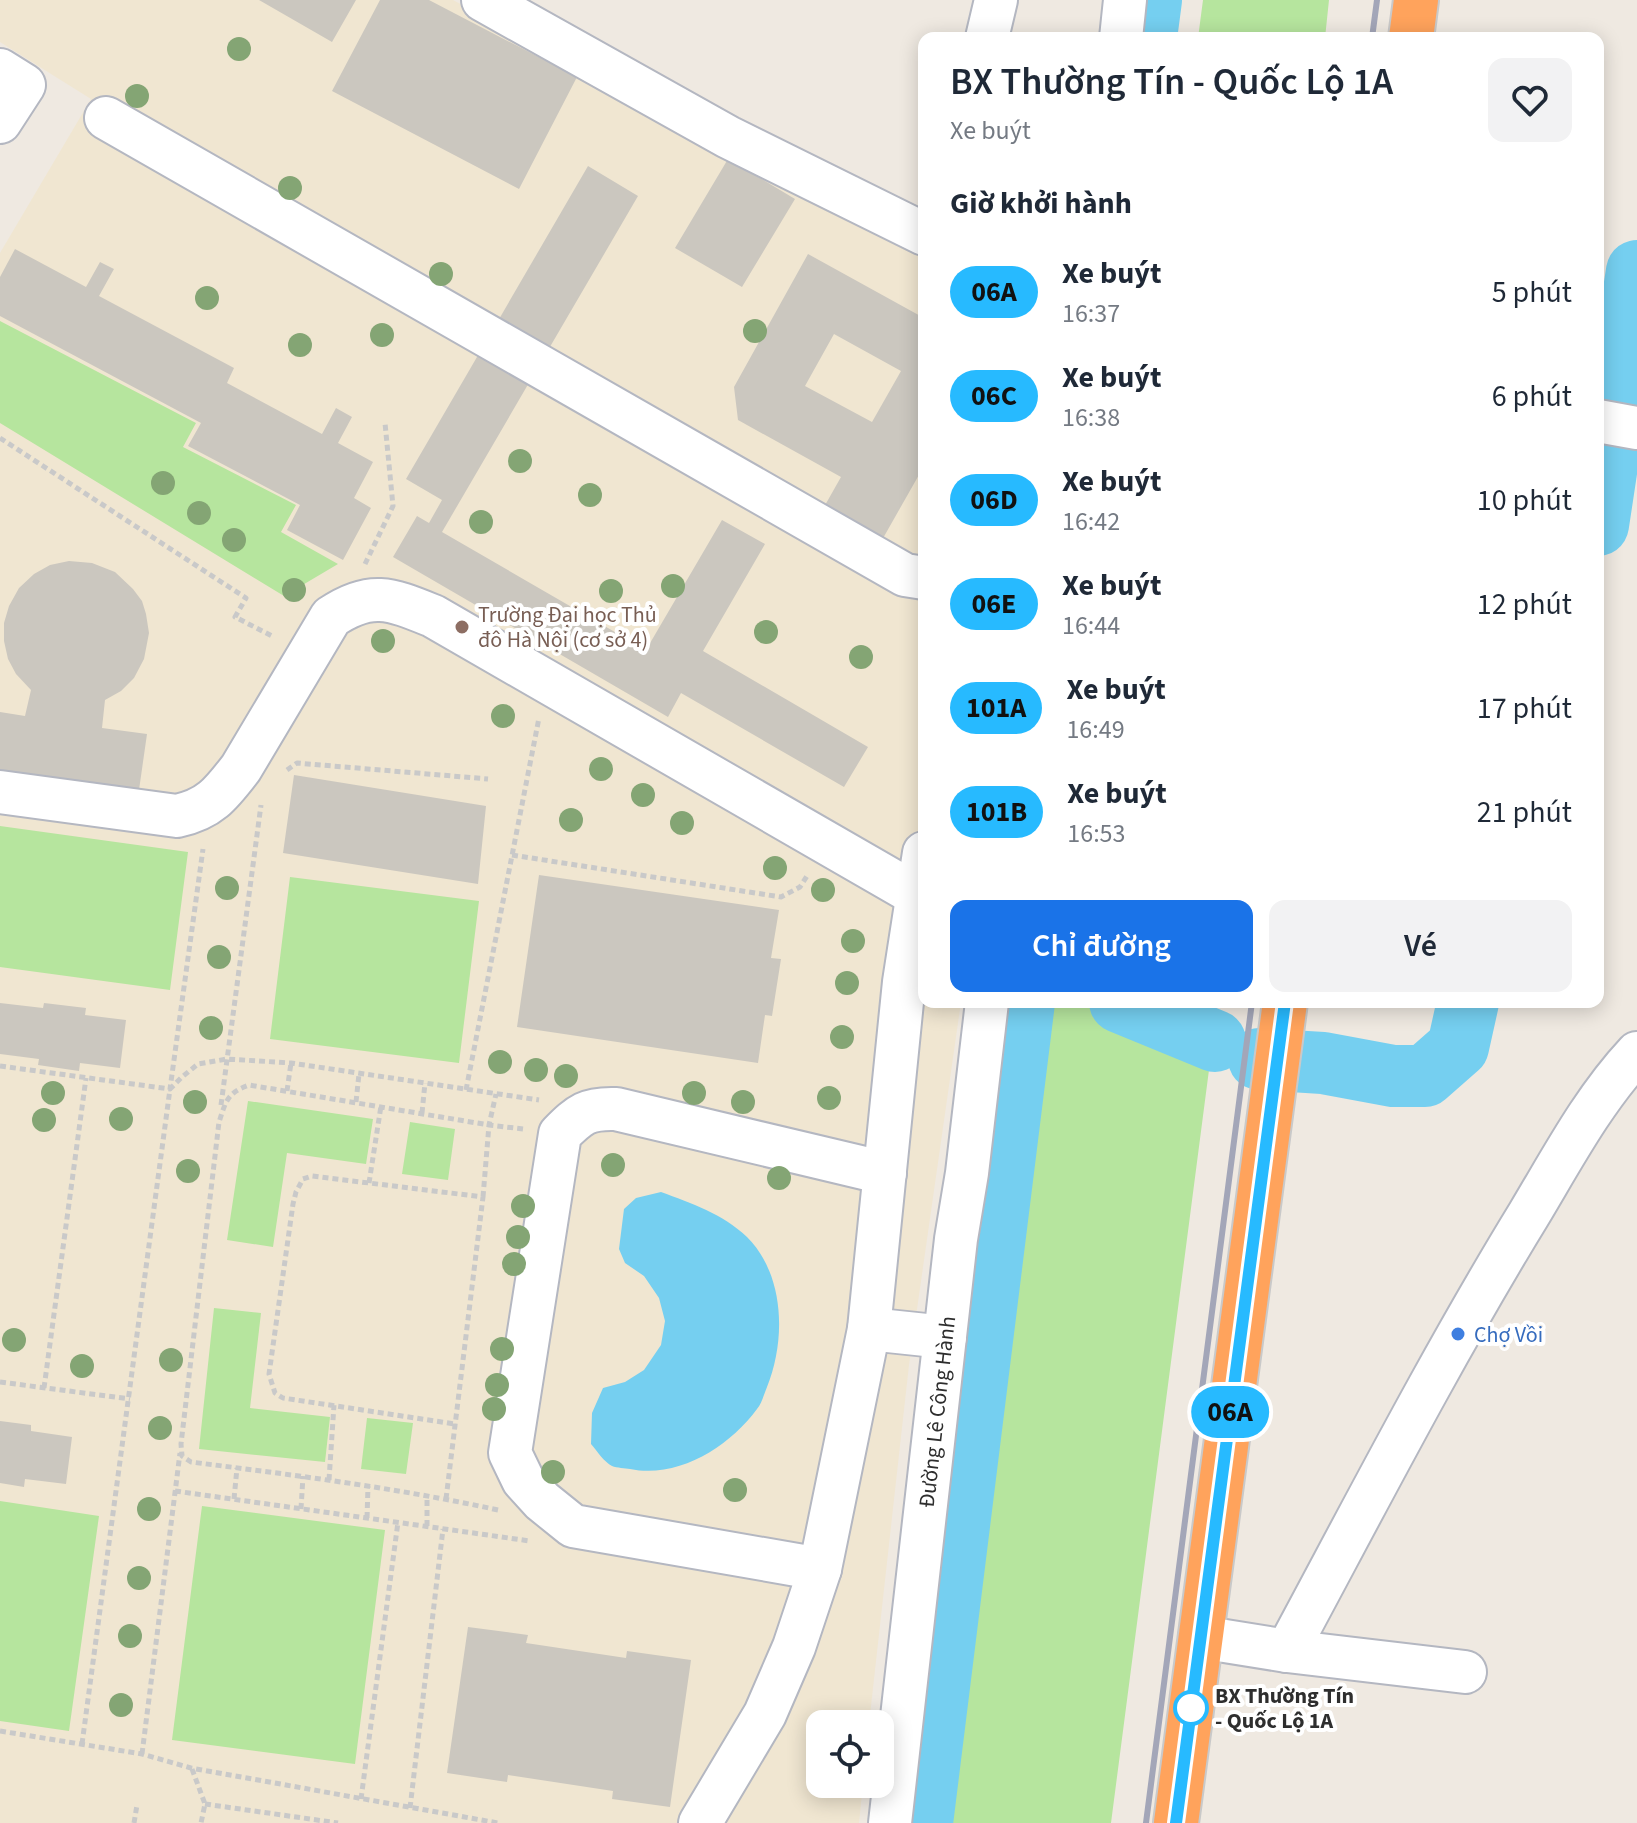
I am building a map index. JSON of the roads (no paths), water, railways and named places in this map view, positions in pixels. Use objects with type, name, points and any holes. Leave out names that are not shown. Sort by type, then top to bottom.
[{"type":"highway","points":[[1412,32],[1416,0]]},
{"type":"highway","points":[[1176,1823],[1284,1008]]},
{"type":"street","points":[[483,0],[728,137],[918,231]]},
{"type":"street","points":[[988,32],[996,0]]},
{"type":"street","points":[[1122,32],[1125,0]]},
{"type":"street","points":[[0,70],[24,85],[0,122]]},
{"type":"street","points":[[106,118],[905,575],[918,577]]},
{"type":"street","points":[[1604,422],[1637,428]]},
{"type":"street","points":[[0,792],[177,816],[194,812],[223,791],[241,768],[331,617],[350,604],[374,599],[397,601],[433,616],[917,895]]},
{"type":"street","points":[[700,1823],[765,1714],[794,1647],[820,1569],[869,1329],[904,982],[918,889]]},
{"type":"street","name":"Đường Lê Công Hành","points":[[890,1823],[956,1239],[986,1008]]},
{"type":"street","points":[[1287,1651],[1491,1275],[1585,1123],[1637,1053]]},
{"type":"street","points":[[820,1569],[573,1526],[542,1501],[523,1480],[510,1453],[560,1134],[575,1118],[596,1108],[616,1109],[885,1173]]},
{"type":"street","points":[[869,1329],[945,1337]]},
{"type":"street","points":[[1200,1637],[1287,1651],[1465,1672]]},
{"type":"water","points":[[661,1192],[717,1216],[738,1229],[760,1252],[775,1289],[779,1329],[767,1387],[759,1407],[745,1423],[701,1457],[666,1469],[648,1471],[614,1467],[603,1459],[591,1444],[592,1413],[603,1388],[625,1382],[644,1370],[661,1345],[665,1321],[659,1298],[644,1276],[625,1263],[619,1249],[624,1209],[636,1198]]},
{"type":"waterway","points":[[1147,32],[1151,0]]},
{"type":"waterway","points":[[1618,396],[1637,271]]},
{"type":"waterway","points":[[1604,485],[1609,452]]},
{"type":"waterway","points":[[922,1823],[1023,1008]]},
{"type":"waterway","points":[[1135,1008],[1215,1041]]},
{"type":"waterway","points":[[1259,1059],[1323,1063],[1393,1076],[1425,1076],[1458,1047],[1467,1008]]},
{"type":"railway","points":[[1373,32],[1377,0]]},
{"type":"railway","points":[[1146,1823],[1251,1008]]},
{"type":"place","name":"Trường Đại học Thủ đô Hà Nội (cơ sở 4)","points":[[462,627]]},
{"type":"place","name":"Chợ Vồi","points":[[1458,1334]]},
{"type":"place","name":"BX Thường Tín - Quốc Lộ 1A","points":[[1191,1708]]}]
